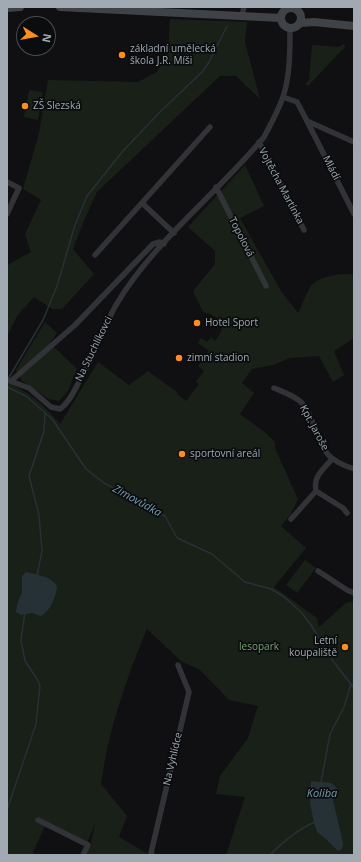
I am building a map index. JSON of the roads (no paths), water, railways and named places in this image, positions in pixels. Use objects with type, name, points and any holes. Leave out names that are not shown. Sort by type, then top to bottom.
[{"type":"street","points":[[7,8],[20,7]]},
{"type":"street","points":[[60,7],[166,10],[281,18]]},
{"type":"street","points":[[242,16],[244,7]]},
{"type":"street","points":[[300,19],[297,11],[292,8],[283,12],[281,18],[282,24],[290,28],[296,27],[300,19],[306,16],[354,22]]},
{"type":"street","points":[[300,19],[354,26]]},
{"type":"street","name":"Na Stuchlíkovci","points":[[9,381],[29,388],[51,406],[60,409],[71,396],[115,307],[135,278],[174,232],[259,142],[271,124],[283,97],[289,61],[290,28]]},
{"type":"street","name":"Mládí","points":[[283,97],[297,102],[354,214]]},
{"type":"street","points":[[306,121],[354,142]]},
{"type":"street","points":[[95,255],[210,127]]},
{"type":"street","name":"Vojtěcha Martínka","points":[[259,142],[304,230]]},
{"type":"street","points":[[7,182],[19,188],[7,214]]},
{"type":"street","name":"Topolová","points":[[216,187],[266,286]]},
{"type":"street","points":[[142,203],[174,232]]},
{"type":"street","name":"Na Stuchlíkovci","points":[[9,381],[75,325],[153,244],[160,242],[164,244]]},
{"type":"street","name":"Kpt. Jaroše","points":[[274,388],[302,403],[308,411],[322,447],[332,459],[354,469]]},
{"type":"street","points":[[332,459],[317,477],[314,483],[316,491],[343,508],[347,513]]},
{"type":"street","points":[[291,519],[316,491]]},
{"type":"street","points":[[318,571],[354,594]]},
{"type":"street","name":"Na Vyhlídce","points":[[152,855],[151,853],[189,692],[178,665]]},
{"type":"street","points":[[38,820],[88,846],[84,855]]},
{"type":"water","points":[[26,572],[48,578],[55,583],[57,587],[52,603],[47,611],[41,616],[32,613],[21,615],[16,612],[22,592],[22,576]]},
{"type":"water","name":"Koliba","points":[[311,781],[331,783],[338,789],[333,800],[343,843],[342,849],[338,851],[317,832],[310,803]]},
{"type":"waterway","points":[[8,379],[43,320],[57,286],[75,225],[87,196],[123,151],[160,112],[202,72],[209,62],[227,26]]},
{"type":"waterway","name":"Zimovůdka","points":[[7,387],[26,396],[52,419],[86,469],[104,483],[165,516],[177,538],[212,554],[245,582],[271,589],[283,596],[301,612],[311,625],[333,661],[354,688]]},
{"type":"waterway","points":[[37,576],[42,551],[39,515],[29,476],[44,431],[45,412]]},
{"type":"waterway","points":[[7,810],[36,724],[40,686],[25,661],[21,640],[25,612]]},
{"type":"waterway","points":[[321,782],[330,734],[344,707],[351,684]]},
{"type":"waterway","points":[[270,855],[291,836],[315,822]]},
{"type":"place","name":"základní umělecká škola J.R. Míši","points":[[122,55]]},
{"type":"place","name":"ZŠ Slezská","points":[[25,106]]},
{"type":"place","name":"Hotel Sport","points":[[197,323]]},
{"type":"place","name":"zimní stadion","points":[[179,358]]},
{"type":"place","name":"sportovní areál","points":[[182,454]]},
{"type":"place","name":"Letní koupaliště","points":[[345,647]]},
{"type":"park label","name":"lesopark","points":[[259,647]]}]
